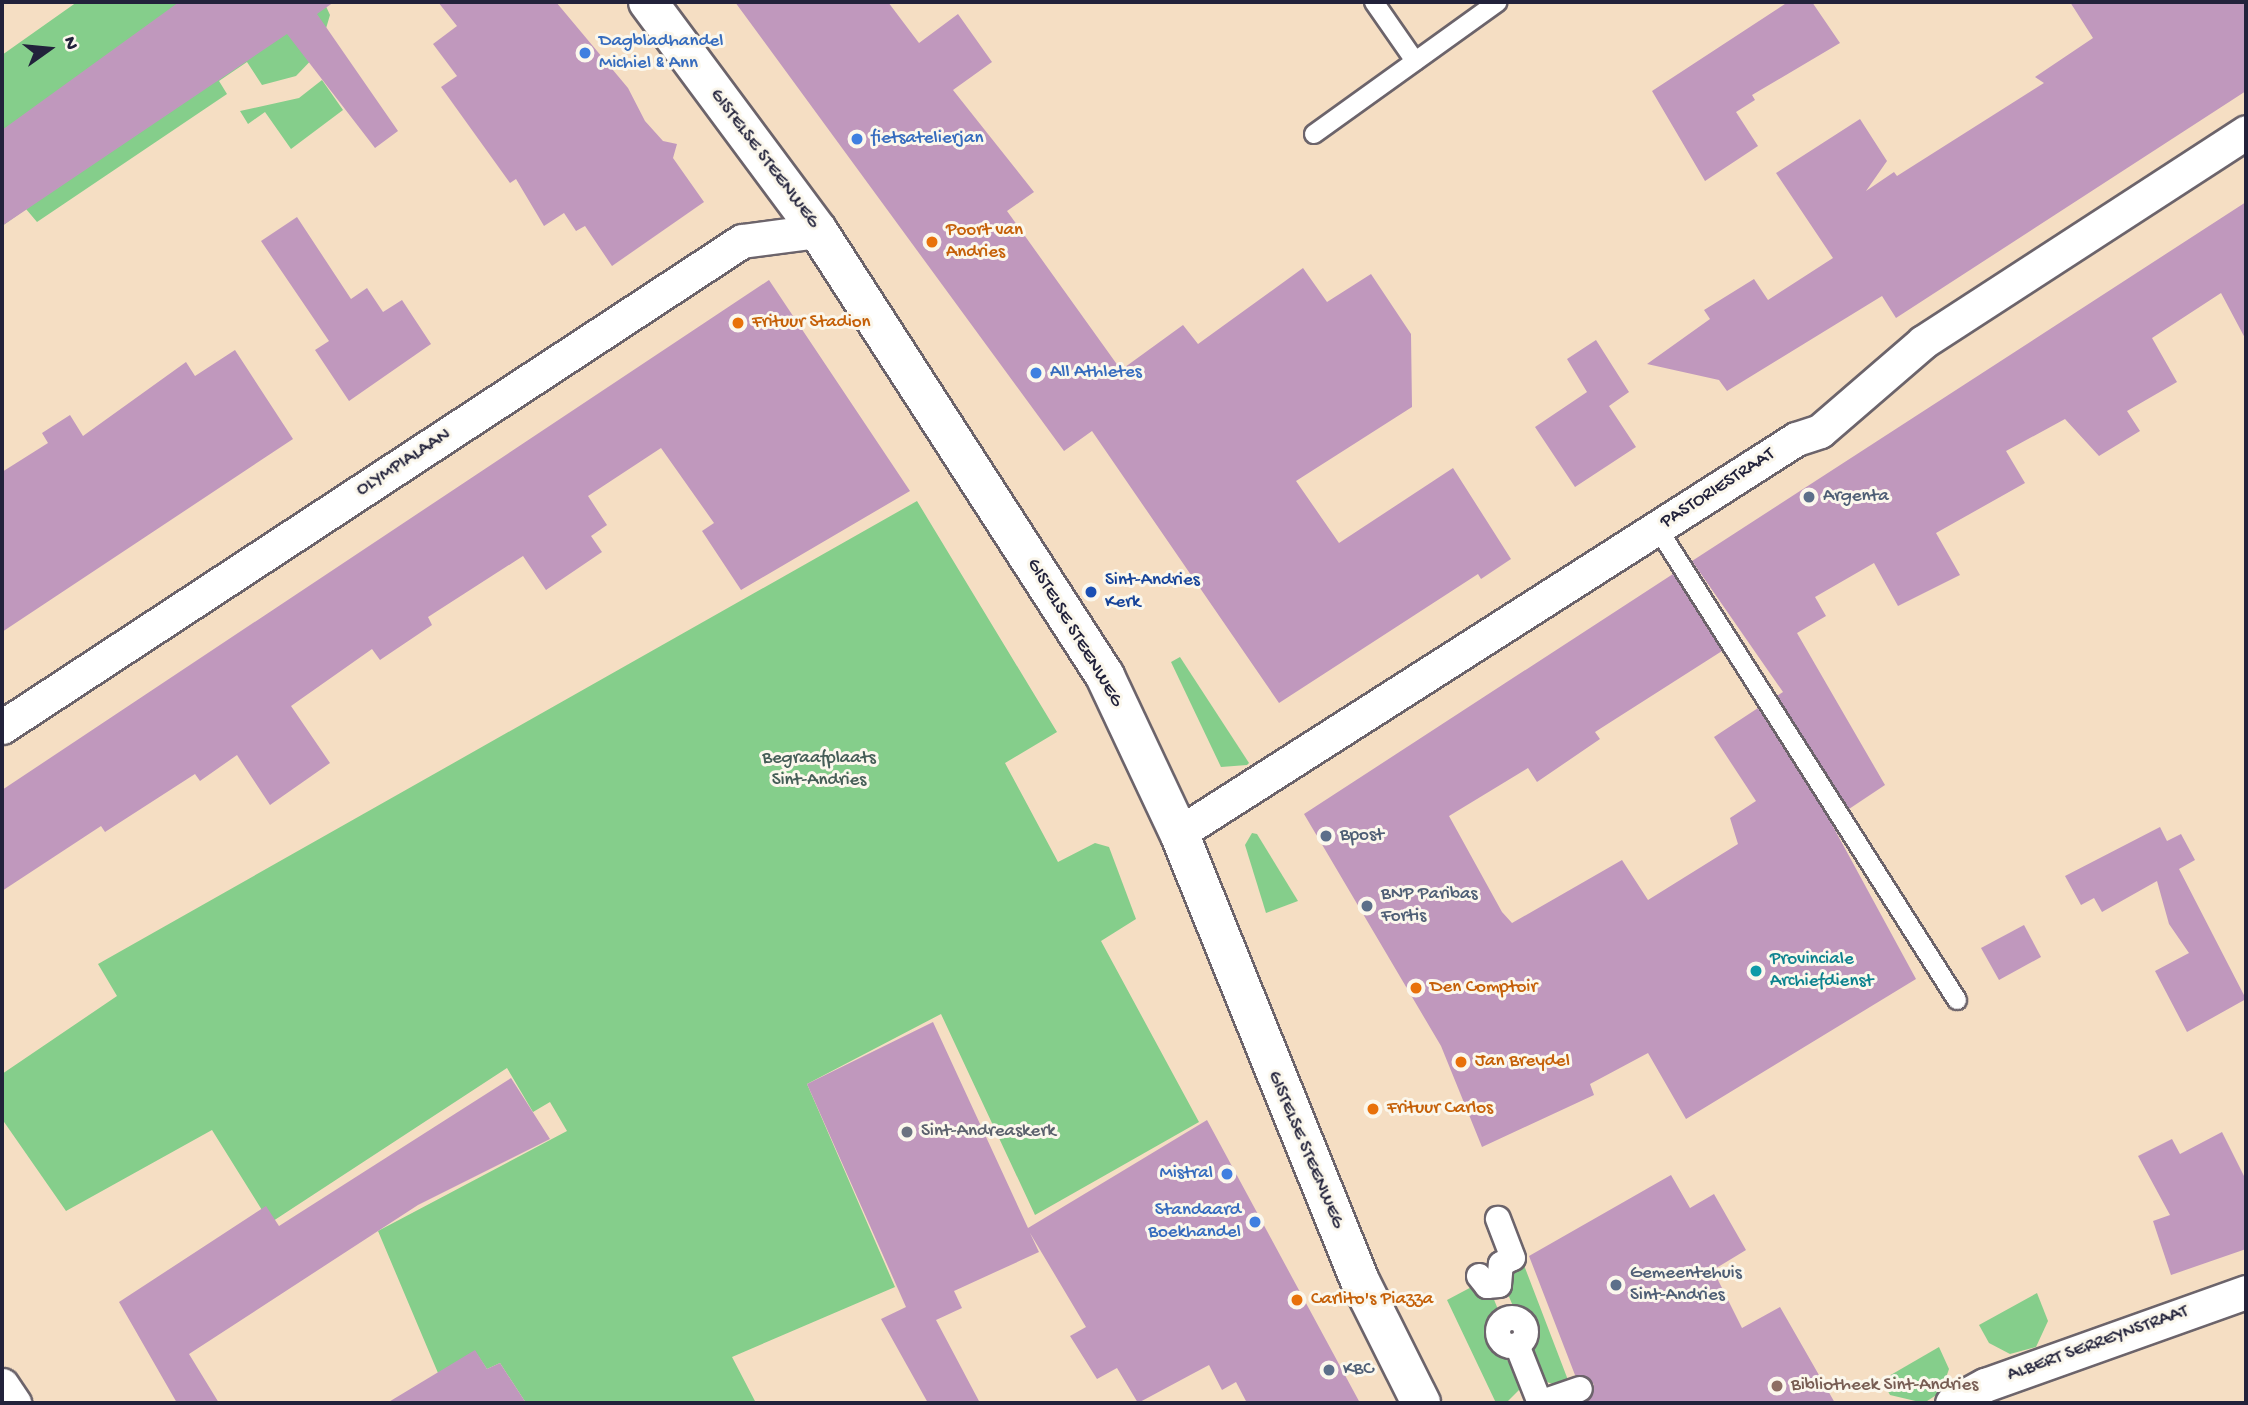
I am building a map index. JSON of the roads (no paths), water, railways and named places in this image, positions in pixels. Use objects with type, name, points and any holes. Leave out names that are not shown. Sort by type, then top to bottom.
[{"type":"main road","name":"GISTELSE STEENWEG","points":[[648,2],[818,231],[1105,676],[1179,833],[1355,1271],[1422,1403]]},
{"type":"street","name":"PASTORIESTRAAT","points":[[1179,833],[1796,439],[1820,431],[1923,342],[2246,132]]},
{"type":"street","name":"OLYMPIALAAN","points":[[2,727],[743,241],[818,231]]},
{"type":"street","points":[[1498,1219],[1514,1258],[1501,1264],[1504,1278],[1488,1281],[1506,1319],[1498,1335],[1517,1345],[1539,1403],[1580,1389]]},
{"type":"street","name":"ALBERT SERREYNSTRAAT","points":[[1952,1403],[1985,1385],[2246,1292]]},
{"type":"street","points":[[2,1385],[14,1403]]},
{"type":"lane","points":[[1374,2],[1415,61]]},
{"type":"lane","points":[[1314,134],[1497,2]]},
{"type":"lane","points":[[1658,529],[1956,1000]]},
{"type":"place","name":"Dagbladhandel Michiel & Ann","points":[[585,53]]},
{"type":"place","name":"fietsatelierjan","points":[[857,139]]},
{"type":"place","name":"Poort van Andries","points":[[932,242]]},
{"type":"place","name":"Frituur Stadion","points":[[738,323]]},
{"type":"place","name":"All Athletes","points":[[1036,373]]},
{"type":"place","name":"Argenta","points":[[1809,497]]},
{"type":"place","name":"Sint-Andries Kerk","points":[[1091,592]]},
{"type":"place","name":"Bpost","points":[[1326,836]]},
{"type":"place","name":"BNP Paribas Fortis","points":[[1367,906]]},
{"type":"place","name":"Provinciale Archiefdienst","points":[[1756,971]]},
{"type":"place","name":"Den Comptoir","points":[[1416,988]]},
{"type":"place","name":"Jan Breydel","points":[[1461,1062]]},
{"type":"place","name":"Frituur Carlos","points":[[1373,1109]]},
{"type":"place","name":"Sint-Andreaskerk","points":[[907,1132]]},
{"type":"place","name":"Mistral","points":[[1227,1174]]},
{"type":"place","name":"Standaard Boekhandel","points":[[1255,1222]]},
{"type":"place","name":"Gemeentehuis Sint-Andries","points":[[1616,1285]]},
{"type":"place","name":"Carlito's Piazza","points":[[1297,1300]]},
{"type":"place","name":"KBC","points":[[1329,1370]]},
{"type":"place","name":"Bibliotheek Sint-Andries","points":[[1777,1386]]},
{"type":"park label","name":"Begraafplaats Sint-Andries","points":[[819,770]]}]
